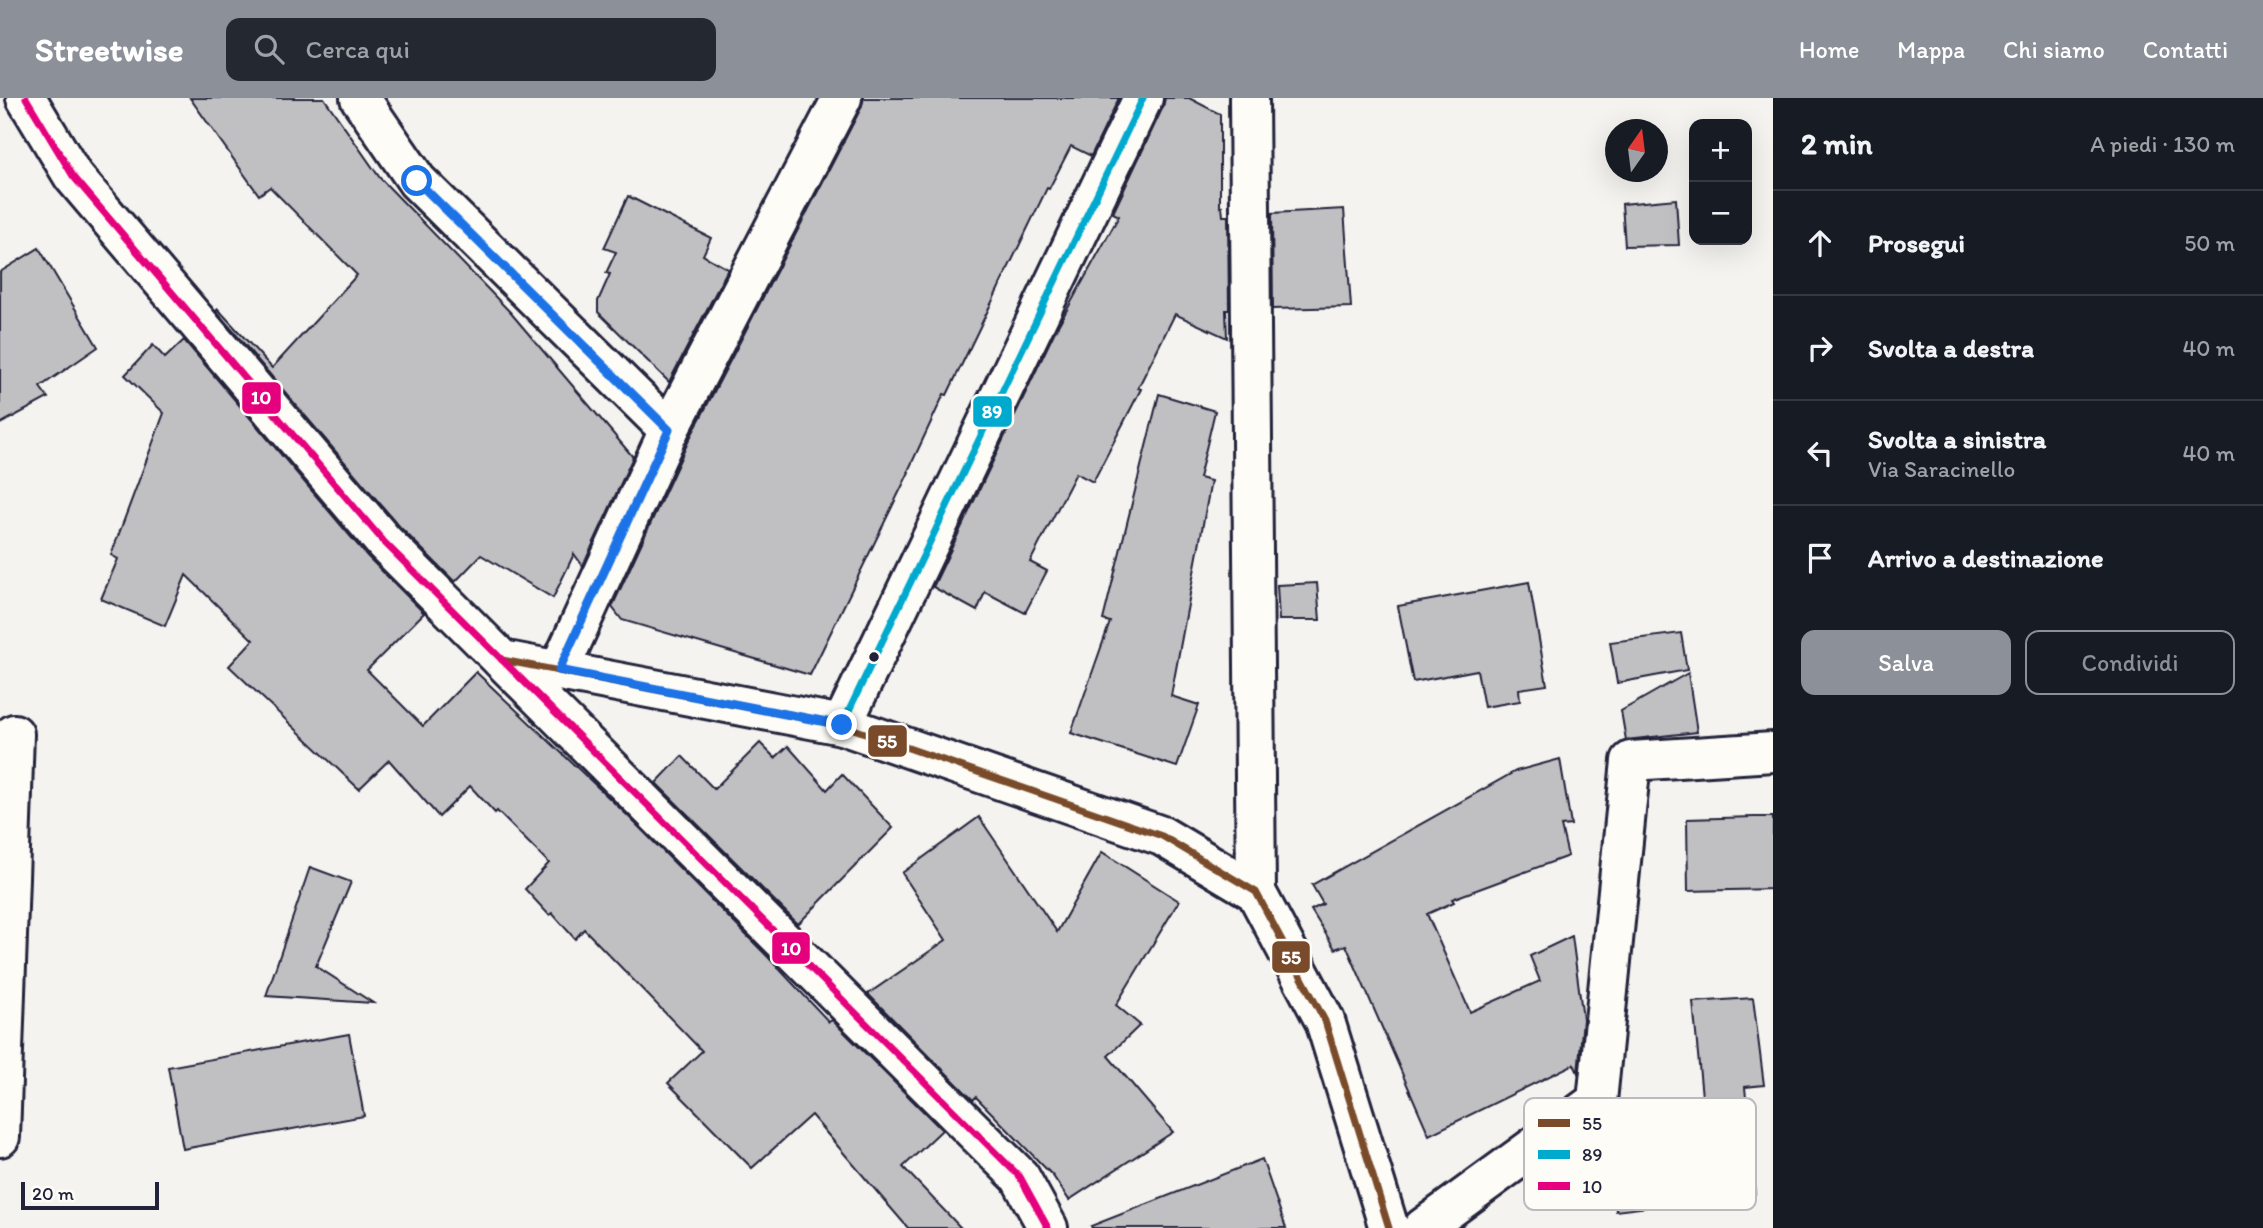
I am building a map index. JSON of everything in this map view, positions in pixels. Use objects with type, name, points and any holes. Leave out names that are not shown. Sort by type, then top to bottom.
[{"type":"street","points":[[26,98],[73,176],[384,542],[1020,1177],[1048,1228]]},
{"type":"street","points":[[360,98],[417,181],[669,430]]},
{"type":"street","points":[[559,670],[669,430],[842,98]]},
{"type":"street","points":[[842,725],[1143,98]]},
{"type":"street","points":[[1249,98],[1256,892],[1325,1021],[1389,1228]]},
{"type":"street","points":[[502,660],[842,725],[1162,836],[1256,892]]},
{"type":"street","points":[[0,1137],[14,734]]},
{"type":"street","points":[[1597,1098],[1631,761],[1773,752]]},
{"type":"street","points":[[1423,1228],[1524,1154]]},
{"type":"building","points":[[190,98],[324,98],[380,178],[510,312],[633,457],[583,566],[574,554],[553,598],[481,555],[455,582],[400,527],[216,311],[218,309],[272,368],[357,275],[270,187],[259,195]]},
{"type":"building","points":[[864,98],[1119,98],[1091,156],[1071,146],[1049,189],[1047,188],[947,395],[944,394],[810,675],[622,620],[612,607],[689,440]]},
{"type":"building","points":[[1165,98],[1189,98],[1220,114],[1220,207],[1222,206],[1223,216],[1228,216],[1227,338],[1175,314],[1138,388],[1141,389],[1093,482],[1076,473],[1030,562],[1047,571],[1025,613],[985,592],[977,611],[933,587],[1054,333],[1119,216],[1113,213]]},
{"type":"building","points":[[628,196],[711,238],[703,255],[728,269],[669,382],[598,312],[598,301],[610,274],[606,273],[616,252],[604,248]]},
{"type":"building","points":[[1676,199],[1679,245],[1625,246],[1622,204]]},
{"type":"building","points":[[1344,209],[1351,307],[1273,309],[1272,213]]},
{"type":"building","points":[[39,248],[98,347],[40,387],[48,398],[0,424],[0,272]]},
{"type":"building","points":[[184,340],[367,556],[424,613],[367,670],[423,726],[476,672],[626,814],[829,1022],[832,1020],[942,1130],[903,1167],[961,1228],[908,1228],[811,1115],[752,1168],[668,1083],[702,1051],[584,929],[575,939],[552,913],[549,915],[525,889],[549,863],[470,786],[439,817],[389,760],[359,789],[229,666],[253,640],[186,575],[165,626],[101,599],[118,559],[111,555],[164,413],[125,375],[153,345],[165,358]]},
{"type":"building","points":[[1159,394],[1215,411],[1199,478],[1211,481],[1171,696],[1199,705],[1177,767],[1071,733],[1110,622],[1103,620]]},
{"type":"building","points":[[1529,582],[1547,685],[1519,689],[1520,701],[1484,707],[1477,670],[1413,682],[1398,606]]},
{"type":"building","points":[[1317,583],[1320,620],[1279,620],[1277,585]]},
{"type":"building","points":[[1681,633],[1687,670],[1617,683],[1610,642]]},
{"type":"building","points":[[1688,673],[1697,732],[1626,740],[1621,711]]},
{"type":"building","points":[[760,743],[775,758],[788,746],[827,790],[842,774],[893,828],[798,924],[656,783],[682,756],[714,789]]},
{"type":"building","points":[[1560,759],[1571,825],[1561,826],[1568,856],[1452,899],[1454,902],[1427,914],[1470,1012],[1540,981],[1530,956],[1572,936],[1583,1019],[1578,1073],[1574,1064],[1429,1135],[1346,945],[1335,949],[1311,910],[1323,904],[1312,885],[1516,771]]},
{"type":"building","points":[[979,817],[1057,932],[1102,852],[1179,901],[1116,1005],[1140,1025],[1108,1056],[1173,1132],[1069,1200],[1053,1176],[976,1097],[973,1100],[868,994],[946,940],[902,873]]},
{"type":"building","points":[[1773,817],[1773,889],[1688,891],[1687,819]]},
{"type":"building","points":[[310,867],[351,882],[316,966],[373,1003],[266,996]]},
{"type":"building","points":[[1753,998],[1764,1085],[1745,1087],[1746,1098],[1702,1098],[1693,1002]]},
{"type":"building","points":[[349,1034],[364,1116],[183,1149],[168,1067]]},
{"type":"building","points":[[1262,1159],[1286,1228],[1091,1226]]},
{"type":"transit line","name":"10","points":[[26,98],[73,176],[384,542],[1020,1177],[1048,1228]]},
{"type":"transit line","name":"89","points":[[842,725],[1143,98]]},
{"type":"transit line","name":"55","points":[[502,660],[842,725],[1162,836],[1256,892],[1325,1021],[1389,1228]]},
{"type":"route","points":[[417,181],[669,430],[559,670],[842,725]]}]
